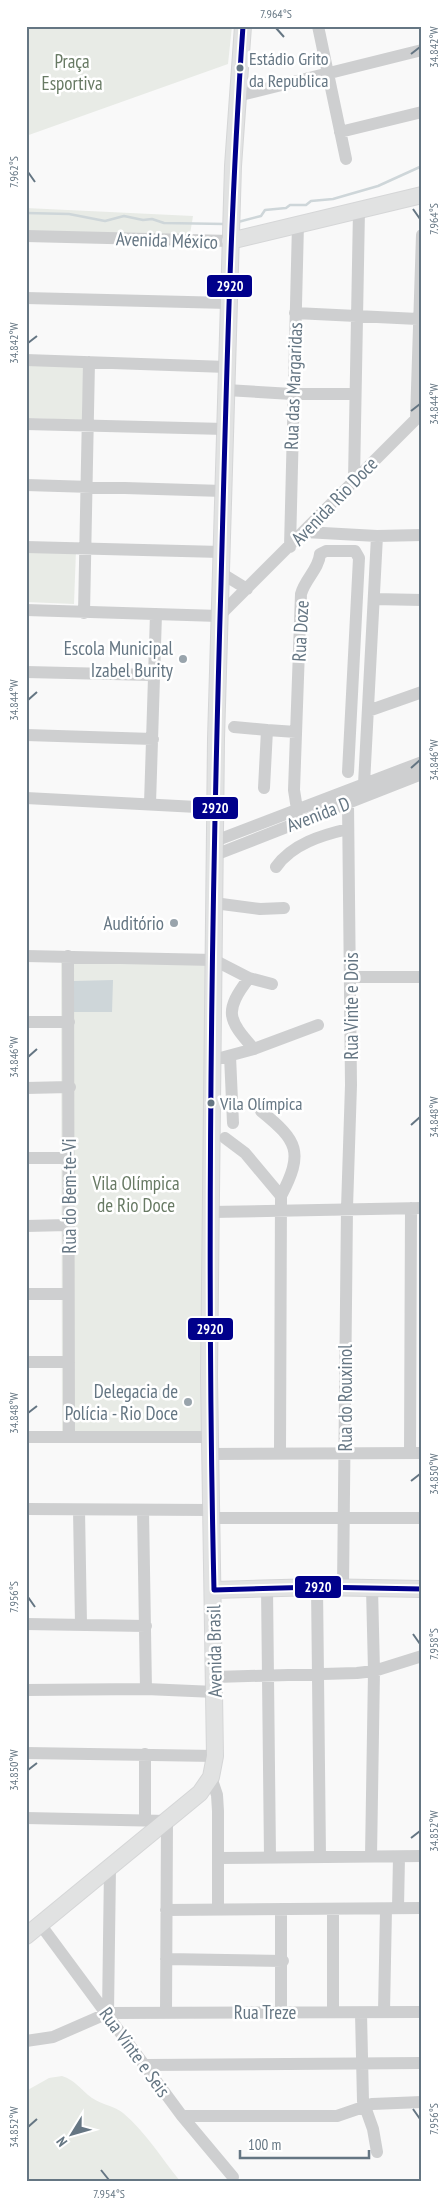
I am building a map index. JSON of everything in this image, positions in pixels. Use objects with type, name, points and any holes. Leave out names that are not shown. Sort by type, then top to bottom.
[{"type":"main road","name":"Avenida Brasil","points":[[26,1936],[200,1793],[211,1777],[215,1756],[214,1590],[210,1437],[214,903],[230,236],[237,96],[243,26]]},
{"type":"main road","name":"Avenida México","points":[[230,236],[298,224],[422,195]]},
{"type":"main road","points":[[214,1590],[267,1588],[422,1590]]},
{"type":"street","points":[[318,26],[346,159]]},
{"type":"street","points":[[237,96],[422,50]]},
{"type":"street","points":[[340,132],[422,112]]},
{"type":"street","points":[[354,480],[359,210]]},
{"type":"street","name":"Rua das Margaridas","points":[[290,547],[292,394],[298,224]]},
{"type":"street","points":[[419,416],[418,319],[422,235]]},
{"type":"street","name":"Avenida México","points":[[26,236],[230,236]]},
{"type":"street","points":[[26,298],[228,303]]},
{"type":"street","points":[[295,313],[418,319]]},
{"type":"street","points":[[26,360],[227,367]]},
{"type":"street","points":[[84,613],[86,425],[89,362]]},
{"type":"street","points":[[226,390],[292,394],[355,394]]},
{"type":"street","name":"Avenida Rio Doce","points":[[220,616],[419,416]]},
{"type":"street","points":[[26,424],[225,429]]},
{"type":"street","points":[[26,485],[223,491]]},
{"type":"street","points":[[305,532],[377,536],[422,535]]},
{"type":"street","points":[[364,784],[377,536]]},
{"type":"street","points":[[26,547],[221,552]]},
{"type":"street","name":"Rua Doze","points":[[299,822],[294,790],[303,586],[318,564],[321,552],[354,551],[359,558],[348,772]]},
{"type":"street","points":[[221,573],[247,589]]},
{"type":"street","points":[[374,599],[422,600]]},
{"type":"street","points":[[26,610],[220,616]]},
{"type":"street","points":[[150,804],[156,614]]},
{"type":"street","points":[[26,672],[153,675]]},
{"type":"street","points":[[368,711],[422,692]]},
{"type":"street","points":[[234,727],[296,732]]},
{"type":"street","points":[[264,788],[266,730]]},
{"type":"street","points":[[26,735],[153,739]]},
{"type":"street","name":"Avenida D","points":[[215,848],[297,809],[364,784],[421,773]]},
{"type":"street","name":"Avenida D","points":[[215,848],[299,822],[421,773]]},
{"type":"street","points":[[26,798],[216,808]]},
{"type":"street","name":"Rua Vinte e Dois","points":[[347,1208],[351,1084],[348,803]]},
{"type":"street","points":[[276,867],[287,855],[304,844],[328,834],[348,829]]},
{"type":"street","points":[[214,903],[260,910],[284,908]]},
{"type":"street","points":[[26,956],[214,960],[249,978],[272,984]]},
{"type":"street","name":"Rua do Bem-te-Vi","points":[[68,956],[70,1022],[68,1225],[69,1437]]},
{"type":"street","points":[[351,977],[422,978]]},
{"type":"street","points":[[249,978],[237,993],[231,1012],[237,1030],[254,1049]]},
{"type":"street","points":[[26,1022],[70,1022]]},
{"type":"street","points":[[213,1060],[254,1049],[318,1025]]},
{"type":"street","points":[[230,1056],[233,1123]]},
{"type":"street","points":[[26,1088],[70,1087]]},
{"type":"street","points":[[261,1111],[287,1134],[295,1151],[295,1164],[281,1196],[280,1212],[280,1453]]},
{"type":"street","points":[[225,1138],[245,1153],[281,1196]]},
{"type":"street","points":[[26,1158],[69,1158]]},
{"type":"street","name":"Rua do Rouxinol","points":[[343,1588],[346,1455],[344,1400],[347,1208]]},
{"type":"street","points":[[211,1212],[416,1208],[416,1453],[346,1455],[280,1453],[211,1454]]},
{"type":"street","points":[[26,1226],[68,1225]]},
{"type":"street","points":[[26,1294],[68,1294]]},
{"type":"street","points":[[26,1362],[69,1362]]},
{"type":"street","points":[[26,1438],[210,1437]]},
{"type":"street","points":[[26,1509],[143,1510],[211,1514],[422,1518]]},
{"type":"street","points":[[80,1510],[81,1624]]},
{"type":"street","points":[[143,1510],[146,1690]]},
{"type":"street","points":[[267,1588],[270,1857]]},
{"type":"street","points":[[317,1588],[320,1856]]},
{"type":"street","points":[[371,1857],[374,1671],[372,1588]]},
{"type":"street","points":[[26,1624],[146,1626]]},
{"type":"street","points":[[26,1690],[146,1690],[215,1685],[268,1675],[374,1671],[422,1656]]},
{"type":"street","points":[[26,1753],[215,1756]]},
{"type":"street","points":[[145,1754],[145,1820]]},
{"type":"street","points":[[211,1777],[217,1795],[218,1909]]},
{"type":"street","points":[[26,1818],[167,1820],[166,2012]]},
{"type":"street","points":[[219,1858],[422,1856]]},
{"type":"street","points":[[384,2012],[392,1909],[400,1857]]},
{"type":"street","points":[[26,2041],[53,2037],[108,2013],[110,1867]]},
{"type":"street","points":[[166,1910],[422,1908]]},
{"type":"street","points":[[281,1909],[282,2012]]},
{"type":"street","points":[[333,1910],[333,2012]]},
{"type":"street","name":"Rua Vinte e Seis","points":[[40,1924],[108,2013],[182,2116],[233,2176]]},
{"type":"street","points":[[166,1959],[283,1961]]},
{"type":"street","name":"Rua Treze","points":[[108,2013],[422,2012]]},
{"type":"street","points":[[361,2013],[364,2106],[373,2129],[377,2152]]},
{"type":"street","points":[[146,2065],[422,2063]]},
{"type":"street","points":[[182,2116],[337,2116],[364,2106],[422,2102]]},
{"type":"green space","name":"Praça Esportiva","points":[[26,26],[232,26],[228,64],[26,136]]},
{"type":"green space","points":[[26,208],[193,216],[189,240],[26,234]]},
{"type":"green space","points":[[26,362],[84,364],[82,420],[26,418]]},
{"type":"green space","points":[[26,548],[76,550],[74,604],[26,602]]},
{"type":"green space","name":"Vila Olímpica de Rio Doce","points":[[61,953],[211,955],[210,1435],[62,1433]]},
{"type":"green space","points":[[62,2076],[88,2095],[123,2113],[131,2120],[180,2181],[26,2181],[26,2091],[49,2078]]},
{"type":"shaded area","points":[[113,980],[112,1012],[74,1012],[74,981]]},
{"type":"waterway","points":[[238,222],[261,216],[265,210],[286,208],[290,205],[306,205],[311,201],[333,199],[378,186],[422,166]]},
{"type":"waterway","points":[[26,213],[69,214],[105,221],[124,216],[143,220],[152,219],[164,223],[225,224]]},
{"type":"transit line","name":"2920","points":[[214,1590],[210,1339],[212,961],[229,305],[243,26]]},
{"type":"transit line","name":"2920","points":[[214,1590],[317,1587],[422,1589]]},
{"type":"place","name":"Estádio Grito da Republica","points":[[240,68]]},
{"type":"place","name":"Escola Municipal Izabel Burity","points":[[183,659]]},
{"type":"place","name":"Auditório","points":[[174,923]]},
{"type":"place","name":"Vila Olímpica","points":[[211,1103]]},
{"type":"place","name":"Delegacia de Polícia - Rio Doce","points":[[188,1402]]}]
